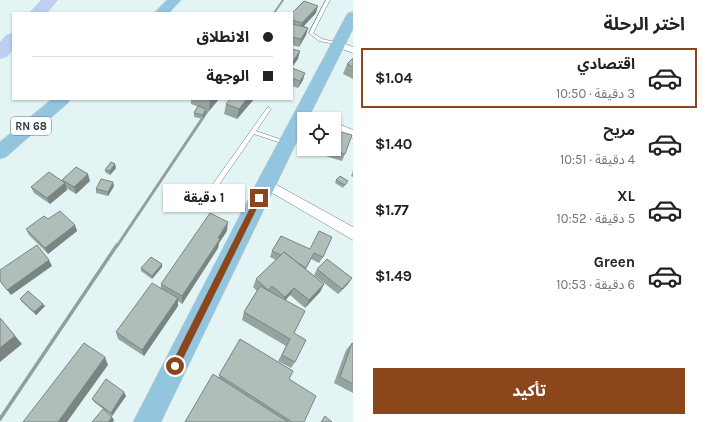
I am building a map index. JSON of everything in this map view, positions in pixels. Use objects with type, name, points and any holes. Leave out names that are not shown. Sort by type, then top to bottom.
[{"type":"main road","points":[[162,12],[175,0]]},
{"type":"main road","points":[[312,112],[346,47],[353,16]]},
{"type":"main road","name":"RN 68","points":[[0,152],[61,100]]},
{"type":"main road","points":[[147,422],[287,143],[297,131]]},
{"type":"street","points":[[341,129],[353,134]]},
{"type":"street","points":[[266,184],[353,234]]},
{"type":"lane","points":[[328,0],[311,33],[322,40],[346,47]]},
{"type":"lane","points":[[210,193],[269,109]]},
{"type":"lane","points":[[253,132],[287,143]]},
{"type":"building","points":[[304,1],[318,6],[302,23],[293,20],[293,12]]},
{"type":"building","points":[[293,24],[308,28],[301,39],[293,37]]},
{"type":"building","points":[[293,49],[300,51],[293,61]]},
{"type":"building","points":[[353,58],[353,67],[347,64]]},
{"type":"building","points":[[293,68],[305,73],[300,81],[293,78]]},
{"type":"building","points":[[229,100],[246,100],[239,109],[226,104]]},
{"type":"building","points":[[198,106],[206,109],[203,115],[194,113]]},
{"type":"building","points":[[341,132],[352,135],[345,154],[341,153]]},
{"type":"building","points":[[111,162],[115,164],[110,171],[105,170]]},
{"type":"building","points":[[76,167],[88,174],[74,187],[62,180]]},
{"type":"building","points":[[49,172],[65,183],[47,198],[31,187]]},
{"type":"building","points":[[340,176],[348,181],[345,185],[336,180]]},
{"type":"building","points":[[101,179],[113,182],[108,192],[96,189]]},
{"type":"building","points":[[60,211],[75,225],[45,248],[26,229],[44,216],[48,219]]},
{"type":"building","points":[[210,213],[228,222],[218,238],[220,239],[182,296],[161,284]]},
{"type":"building","points":[[319,231],[332,237],[323,257],[314,253],[306,268],[284,252],[281,255],[272,251],[281,236],[310,249]]},
{"type":"building","points":[[37,245],[49,260],[7,290],[0,281],[0,270]]},
{"type":"building","points":[[284,252],[324,284],[309,300],[294,288],[285,297],[272,286],[268,290],[256,279]]},
{"type":"building","points":[[151,257],[162,264],[152,276],[141,268]]},
{"type":"building","points":[[327,259],[352,278],[342,289],[317,269]]},
{"type":"building","points":[[152,283],[178,298],[142,350],[116,332]]},
{"type":"building","points":[[260,286],[305,311],[294,333],[306,340],[295,362],[282,355],[290,339],[244,312]]},
{"type":"building","points":[[28,291],[43,304],[34,312],[20,299]]},
{"type":"building","points":[[0,318],[15,336],[0,348]]},
{"type":"building","points":[[240,339],[293,371],[289,379],[316,396],[304,422],[292,422],[219,375]]},
{"type":"building","points":[[84,343],[105,357],[58,422],[23,422]]},
{"type":"building","points":[[352,343],[353,344],[353,384],[340,377]]},
{"type":"building","points":[[213,374],[288,422],[185,422]]},
{"type":"building","points":[[106,379],[124,392],[111,413],[92,399]]},
{"type":"building","points":[[103,409],[112,417],[108,422],[92,422]]},
{"type":"building","points":[[325,416],[332,422],[321,422]]},
{"type":"waterway","points":[[39,12],[50,0]]},
{"type":"waterway","points":[[0,53],[12,40]]},
{"type":"railway","points":[[275,12],[283,0]]},
{"type":"railway","points":[[210,108],[215,100]]},
{"type":"railway","points":[[117,246],[210,107]]},
{"type":"railway","points":[[0,419],[117,245]]},
{"type":"route","points":[[175,366],[259,198]]}]
